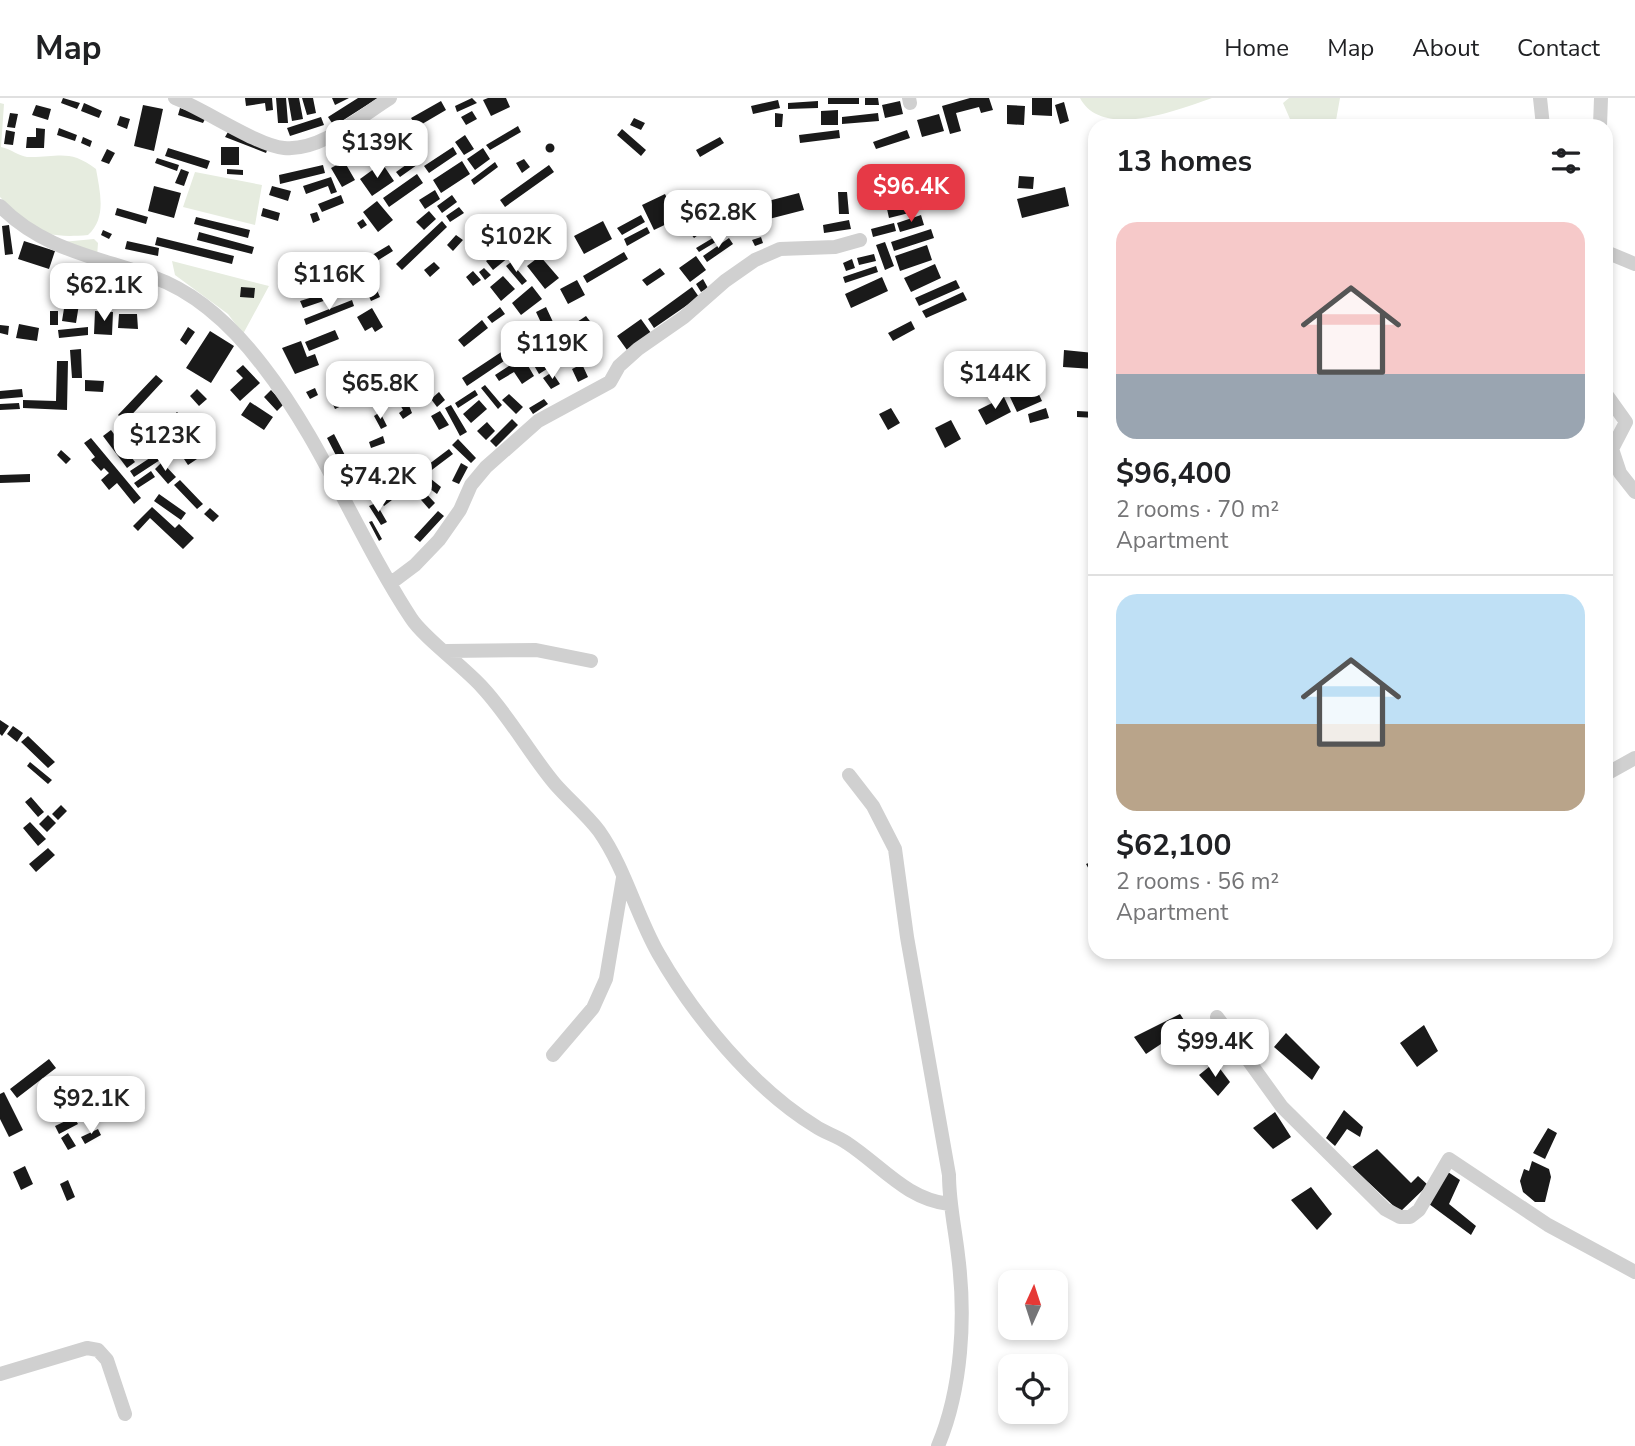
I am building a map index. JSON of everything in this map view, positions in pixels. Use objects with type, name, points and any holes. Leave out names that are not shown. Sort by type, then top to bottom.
[{"type":"street","points":[[175,98],[284,148],[304,146],[331,134],[390,98]]},
{"type":"street","points":[[1540,98],[1543,119]]},
{"type":"street","points":[[1600,119],[1601,98]]},
{"type":"street","points":[[0,206],[17,224],[43,240],[71,253],[155,278],[201,301],[261,363],[285,395],[412,621],[447,651],[485,690],[519,730],[554,782],[597,829],[614,855],[657,950],[685,996],[722,1042],[765,1086],[814,1126],[845,1142],[897,1183],[931,1202],[949,1203]]},
{"type":"street","points":[[391,583],[415,565],[439,540],[460,510],[471,485],[486,467],[538,421],[610,383],[620,366],[638,349],[684,317],[735,274],[755,260],[780,249],[835,247],[860,240]]},
{"type":"street","points":[[1613,254],[1635,264]]},
{"type":"street","points":[[1613,404],[1626,422],[1613,445]]},
{"type":"street","points":[[1613,460],[1631,491],[1635,492]]},
{"type":"street","points":[[447,651],[536,650],[591,661]]},
{"type":"street","points":[[1613,770],[1635,758]]},
{"type":"street","points":[[849,775],[889,831],[895,849],[906,937],[949,1175],[949,1203],[958,1257],[960,1342],[953,1402],[938,1446]]},
{"type":"street","points":[[553,1055],[593,1009],[606,979],[623,878]]},
{"type":"street","points":[[1217,1017],[1282,1107],[1385,1209],[1400,1217],[1410,1217],[1419,1210],[1449,1159],[1548,1225],[1635,1272]]},
{"type":"street","points":[[0,1374],[87,1348],[98,1350],[107,1360],[125,1414]]},
{"type":"shaded area","points":[[1080,98],[1212,98],[1142,118],[1116,119],[1091,111]]},
{"type":"shaded area","points":[[1289,98],[1340,98],[1336,119],[1290,119],[1283,103]]},
{"type":"shaded area","points":[[0,103],[4,104],[1,147],[27,157],[70,156],[87,162],[96,169],[100,213],[88,235],[59,235],[38,230],[0,197]]},
{"type":"shaded area","points":[[195,172],[262,185],[255,225],[183,207]]},
{"type":"shaded area","points":[[94,239],[98,243],[97,257],[62,242]]},
{"type":"shaded area","points":[[172,261],[269,286],[243,334],[228,314],[175,275]]},
{"type":"building","points":[[63,98],[80,103],[77,109],[61,103]]},
{"type":"building","points":[[245,98],[272,98],[273,110],[266,111],[265,103],[246,106]]},
{"type":"building","points":[[276,98],[286,98],[288,123],[278,123]]},
{"type":"building","points":[[288,98],[299,98],[303,119],[292,121]]},
{"type":"building","points":[[302,98],[313,98],[316,113],[307,115]]},
{"type":"building","points":[[332,98],[349,98],[335,105]]},
{"type":"building","points":[[358,98],[378,98],[334,126],[328,117]]},
{"type":"building","points":[[472,98],[477,103],[457,112],[455,106]]},
{"type":"building","points":[[506,98],[510,107],[491,116],[483,100]]},
{"type":"building","points":[[828,98],[859,98],[859,104],[828,104]]},
{"type":"building","points":[[865,98],[878,98],[879,105],[865,105]]},
{"type":"building","points":[[970,98],[989,98],[993,110],[981,113],[979,107],[956,113],[961,131],[950,134],[942,106]]},
{"type":"building","points":[[1032,98],[1052,98],[1052,116],[1032,115]]},
{"type":"building","points":[[778,100],[780,108],[753,114],[751,106]]},
{"type":"building","points":[[441,101],[446,110],[417,127],[411,118]]},
{"type":"building","points":[[818,101],[818,108],[788,109],[788,103]]},
{"type":"building","points":[[900,101],[903,114],[885,118],[882,105]]},
{"type":"building","points":[[1064,102],[1069,121],[1060,124],[1055,105]]},
{"type":"building","points":[[84,103],[102,111],[99,118],[81,111]]},
{"type":"building","points":[[36,105],[51,109],[48,120],[32,115]]},
{"type":"building","points":[[143,105],[163,109],[154,151],[134,146]]},
{"type":"building","points":[[1007,105],[1025,106],[1024,125],[1007,124]]},
{"type":"building","points":[[180,108],[206,117],[203,123],[178,115]]},
{"type":"building","points":[[838,110],[838,125],[821,125],[821,111]]},
{"type":"building","points":[[472,111],[477,119],[466,125],[461,117]]},
{"type":"building","points":[[10,113],[18,114],[15,128],[7,127]]},
{"type":"building","points":[[775,113],[783,114],[782,127],[775,127]]},
{"type":"building","points":[[878,113],[879,121],[842,124],[842,117]]},
{"type":"building","points":[[939,114],[944,131],[922,137],[917,120]]},
{"type":"building","points":[[120,116],[130,119],[127,129],[117,125]]},
{"type":"building","points":[[321,117],[324,125],[290,136],[287,128]]},
{"type":"building","points":[[634,118],[645,123],[641,130],[630,125]]},
{"type":"building","points":[[518,126],[521,132],[490,150],[486,145]]},
{"type":"building","points":[[407,127],[411,133],[377,156],[372,150]]},
{"type":"building","points":[[36,128],[45,129],[44,148],[26,148],[27,137],[36,137]]},
{"type":"building","points":[[59,128],[77,135],[75,141],[57,135]]},
{"type":"building","points":[[622,129],[646,150],[641,156],[617,135]]},
{"type":"building","points":[[6,130],[15,132],[13,145],[4,144]]},
{"type":"building","points":[[370,130],[375,140],[357,150],[352,140]]},
{"type":"building","points":[[839,130],[840,138],[800,143],[799,135]]},
{"type":"building","points":[[907,130],[910,138],[876,149],[873,142]]},
{"type":"building","points":[[228,132],[268,148],[266,153],[225,137]]},
{"type":"building","points":[[465,135],[474,149],[464,155],[455,142]]},
{"type":"building","points":[[83,137],[92,141],[90,147],[81,143]]},
{"type":"building","points":[[720,137],[724,143],[700,157],[696,150]]},
{"type":"building","points":[[550,144],[554,148],[550,152],[546,148]]},
{"type":"building","points":[[221,147],[239,147],[239,165],[221,165]]},
{"type":"building","points":[[453,147],[457,154],[429,173],[424,166]]},
{"type":"building","points":[[168,148],[210,161],[207,169],[165,156]]},
{"type":"building","points":[[483,148],[490,159],[475,170],[467,159]]},
{"type":"building","points":[[107,149],[115,153],[109,164],[101,161]]},
{"type":"building","points":[[420,155],[424,160],[400,177],[396,172]]},
{"type":"building","points":[[157,158],[179,165],[177,171],[155,163]]},
{"type":"building","points":[[524,159],[530,167],[522,173],[516,163]]},
{"type":"building","points":[[344,161],[355,180],[342,187],[331,168]]},
{"type":"building","points":[[462,161],[470,174],[441,193],[433,180]]},
{"type":"building","points":[[495,162],[498,167],[474,185],[471,180]]},
{"type":"building","points":[[382,163],[394,181],[372,196],[360,179]]},
{"type":"building","points":[[323,165],[325,173],[280,184],[279,175]]},
{"type":"building","points":[[549,165],[554,172],[505,207],[500,200]]},
{"type":"building","points":[[181,169],[189,172],[184,186],[175,183]]},
{"type":"building","points":[[227,169],[243,170],[243,175],[227,174]]},
{"type":"building","points":[[417,174],[423,183],[389,207],[383,198]]},
{"type":"building","points":[[1019,176],[1034,177],[1033,189],[1018,188]]},
{"type":"building","points":[[331,177],[337,192],[331,194],[328,186],[306,194],[303,186]]},
{"type":"building","points":[[154,186],[181,193],[174,218],[148,211]]},
{"type":"building","points":[[272,186],[291,191],[288,201],[269,195]]},
{"type":"building","points":[[1065,187],[1069,206],[1022,218],[1017,199]]},
{"type":"building","points":[[435,190],[440,199],[425,209],[419,200]]},
{"type":"building","points":[[838,192],[847,192],[849,214],[839,214]]},
{"type":"building","points":[[799,193],[804,210],[769,219],[764,202]]},
{"type":"building","points":[[665,194],[677,219],[654,230],[642,205]]},
{"type":"building","points":[[908,194],[913,212],[889,218],[885,200]]},
{"type":"building","points":[[341,195],[344,203],[322,212],[318,204]]},
{"type":"building","points":[[452,195],[457,202],[442,213],[437,206]]},
{"type":"building","points":[[377,201],[393,220],[378,232],[363,212]]},
{"type":"building","points":[[459,207],[464,213],[450,222],[446,216]]},
{"type":"building","points":[[117,208],[148,217],[146,224],[115,215]]},
{"type":"building","points":[[263,208],[280,213],[278,221],[261,216]]},
{"type":"building","points":[[429,211],[436,219],[424,230],[416,222]]},
{"type":"building","points":[[697,211],[709,227],[694,238],[682,222]]},
{"type":"building","points":[[317,212],[320,220],[313,223],[310,214]]},
{"type":"building","points":[[479,215],[483,221],[471,231],[466,225]]},
{"type":"building","points":[[641,215],[645,222],[622,235],[617,228]]},
{"type":"building","points":[[751,215],[754,219],[699,252],[696,248]]},
{"type":"building","points":[[921,215],[924,225],[900,232],[897,223]]},
{"type":"building","points":[[196,217],[250,230],[248,238],[194,224]]},
{"type":"building","points":[[363,219],[367,225],[361,229],[357,223]]},
{"type":"building","points":[[849,220],[851,229],[824,233],[823,225]]},
{"type":"building","points":[[442,221],[447,227],[402,270],[396,264]]},
{"type":"building","points":[[603,221],[612,239],[584,254],[574,236]]},
{"type":"building","points":[[894,223],[896,231],[873,237],[871,229]]},
{"type":"building","points":[[9,225],[13,254],[5,255],[2,226]]},
{"type":"building","points":[[647,227],[650,233],[627,246],[624,239]]},
{"type":"building","points":[[931,229],[934,238],[894,251],[891,242]]},
{"type":"building","points":[[103,230],[112,234],[109,239],[101,235]]},
{"type":"building","points":[[199,232],[254,247],[252,254],[197,240]]},
{"type":"building","points":[[456,235],[463,240],[453,251],[447,245]]},
{"type":"building","points":[[157,237],[234,256],[232,264],[155,245]]},
{"type":"building","points":[[761,237],[763,243],[755,246],[752,240]]},
{"type":"building","points":[[729,238],[733,244],[707,262],[703,256]]},
{"type":"building","points":[[24,241],[55,251],[49,269],[18,259]]},
{"type":"building","points":[[127,241],[159,248],[158,256],[125,249]]},
{"type":"building","points":[[885,242],[894,266],[885,270],[876,245]]},
{"type":"building","points":[[389,245],[393,251],[356,274],[352,267]]},
{"type":"building","points":[[927,245],[932,260],[900,271],[895,256]]},
{"type":"building","points":[[503,249],[509,257],[493,270],[486,261]]},
{"type":"building","points":[[624,252],[628,259],[587,283],[583,276]]},
{"type":"building","points":[[874,254],[876,261],[859,265],[857,258]]},
{"type":"building","points":[[540,256],[559,278],[545,289],[527,266]]},
{"type":"building","points":[[696,256],[706,270],[690,282],[679,268]]},
{"type":"building","points":[[852,259],[855,268],[846,271],[843,263]]},
{"type":"building","points":[[434,262],[440,268],[430,277],[424,270]]},
{"type":"building","points":[[511,262],[527,281],[522,285],[506,266]]},
{"type":"building","points":[[935,264],[941,278],[911,292],[904,278]]},
{"type":"building","points":[[876,266],[878,272],[845,283],[843,277]]},
{"type":"building","points":[[484,268],[491,275],[485,280],[479,272]]},
{"type":"building","points":[[660,268],[665,274],[647,286],[642,280]]},
{"type":"building","points":[[348,271],[353,289],[346,291],[343,281],[298,294],[296,286]]},
{"type":"building","points":[[473,271],[481,280],[473,286],[466,277]]},
{"type":"building","points":[[368,272],[372,278],[360,285],[357,279]]},
{"type":"building","points":[[503,276],[515,289],[501,301],[490,287]]},
{"type":"building","points":[[882,277],[888,291],[851,308],[845,294]]},
{"type":"building","points":[[703,279],[708,288],[701,292],[696,284]]},
{"type":"building","points":[[577,280],[585,295],[568,304],[560,289]]},
{"type":"building","points":[[956,280],[960,288],[919,306],[915,298]]},
{"type":"building","points":[[532,286],[542,299],[521,315],[512,303]]},
{"type":"building","points":[[241,287],[255,288],[254,298],[240,297]]},
{"type":"building","points":[[692,287],[699,297],[654,328],[648,319]]},
{"type":"building","points":[[342,288],[344,294],[303,308],[300,301]]},
{"type":"building","points":[[376,288],[380,297],[371,301],[367,292]]},
{"type":"building","points":[[963,292],[967,300],[926,318],[922,311]]},
{"type":"building","points":[[152,293],[152,302],[92,304],[92,295]]},
{"type":"building","points":[[66,296],[80,298],[76,323],[62,321]]},
{"type":"building","points":[[352,300],[354,306],[306,325],[304,319]]},
{"type":"building","points":[[500,307],[505,314],[492,323],[487,317]]},
{"type":"building","points":[[546,307],[553,322],[543,327],[536,312]]},
{"type":"building","points":[[372,308],[383,327],[375,332],[372,327],[365,331],[357,317]]},
{"type":"building","points":[[50,311],[58,311],[58,325],[50,325]]},
{"type":"building","points":[[95,311],[113,312],[112,335],[94,334]]},
{"type":"building","points":[[119,314],[137,314],[138,329],[118,328]]},
{"type":"building","points":[[586,316],[599,333],[587,342],[574,324]]},
{"type":"building","points":[[641,319],[651,333],[627,350],[617,336]]},
{"type":"building","points":[[482,320],[488,328],[464,347],[458,340]]},
{"type":"building","points":[[911,321],[915,329],[893,341],[888,333]]},
{"type":"building","points":[[19,324],[39,328],[37,341],[16,338]]},
{"type":"building","points":[[0,325],[9,326],[8,335],[0,333]]},
{"type":"building","points":[[88,327],[88,335],[59,338],[58,330]]},
{"type":"building","points":[[188,327],[195,332],[186,345],[180,340]]},
{"type":"building","points":[[335,330],[339,339],[309,351],[305,342]]},
{"type":"building","points":[[210,331],[234,346],[211,383],[186,368]]},
{"type":"building","points":[[533,331],[538,338],[467,386],[462,378]]},
{"type":"building","points":[[562,334],[570,348],[556,356],[548,343]]},
{"type":"building","points":[[301,341],[307,357],[315,354],[319,365],[295,374],[282,348]]},
{"type":"building","points":[[537,346],[550,367],[539,374],[526,352]]},
{"type":"building","points":[[81,349],[82,378],[72,378],[70,350]]},
{"type":"building","points":[[1064,350],[1088,352],[1088,369],[1063,367]]},
{"type":"building","points":[[523,357],[534,376],[522,384],[514,372],[499,381],[495,375]]},
{"type":"building","points":[[57,361],[68,361],[67,410],[23,408],[23,400],[56,401]]},
{"type":"building","points":[[582,364],[588,377],[578,382],[572,369]]},
{"type":"building","points":[[243,365],[260,383],[240,401],[230,390],[243,378],[236,371]]},
{"type":"building","points":[[379,370],[383,377],[366,385],[362,378]]},
{"type":"building","points":[[552,372],[560,384],[551,389],[543,378]]},
{"type":"building","points":[[156,375],[163,381],[125,422],[118,415]]},
{"type":"building","points":[[85,380],[104,381],[103,392],[85,391]]},
{"type":"building","points":[[485,385],[502,405],[498,409],[481,388]]},
{"type":"building","points":[[1035,386],[1042,401],[1017,412],[1010,397]]},
{"type":"building","points":[[355,387],[359,398],[335,409],[330,398]]},
{"type":"building","points":[[315,388],[318,395],[310,399],[306,392]]},
{"type":"building","points":[[22,389],[23,397],[0,399],[0,391]]},
{"type":"building","points":[[197,389],[207,399],[199,406],[190,396]]},
{"type":"building","points":[[271,390],[284,404],[277,411],[264,397]]},
{"type":"building","points":[[403,390],[412,413],[403,419],[399,413],[403,410],[398,401],[394,404],[390,397]]},
{"type":"building","points":[[475,390],[478,395],[458,408],[455,403]]},
{"type":"building","points":[[439,392],[445,400],[437,407],[431,399]]},
{"type":"building","points":[[509,394],[523,407],[516,414],[502,400]]},
{"type":"building","points":[[1004,397],[1011,412],[986,425],[978,410]]},
{"type":"building","points":[[544,399],[548,404],[533,414],[529,408]]},
{"type":"building","points":[[479,400],[487,409],[471,423],[463,414]]},
{"type":"building","points":[[250,402],[273,417],[264,430],[241,415]]},
{"type":"building","points":[[19,403],[20,409],[0,410],[0,404]]},
{"type":"building","points":[[451,405],[467,432],[460,436],[445,408]]},
{"type":"building","points":[[891,408],[900,423],[888,430],[879,414]]},
{"type":"building","points":[[1046,408],[1049,418],[1030,423],[1028,414]]},
{"type":"building","points":[[440,411],[449,425],[439,430],[431,416]]},
{"type":"building","points":[[1077,411],[1088,412],[1088,418],[1077,417]]},
{"type":"building","points":[[177,412],[183,418],[175,425],[169,419]]},
{"type":"building","points":[[380,412],[387,426],[381,429],[374,416]]},
{"type":"building","points":[[512,419],[518,425],[496,447],[490,441]]},
{"type":"building","points":[[951,420],[961,439],[945,448],[935,428]]},
{"type":"building","points":[[487,422],[495,431],[486,440],[477,431]]},
{"type":"building","points":[[164,426],[169,433],[155,444],[149,437]]},
{"type":"building","points":[[191,428],[195,434],[180,444],[176,439]]},
{"type":"building","points":[[111,430],[135,462],[127,468],[103,436]]},
{"type":"building","points":[[334,434],[351,467],[344,471],[327,438]]},
{"type":"building","points":[[383,436],[385,443],[371,448],[369,442]]},
{"type":"building","points":[[91,438],[141,498],[134,504],[117,483],[109,490],[101,480],[109,473],[104,468],[101,471],[91,460],[95,457],[84,443]]},
{"type":"building","points":[[458,439],[476,458],[471,463],[452,445]]},
{"type":"building","points":[[172,441],[176,447],[167,454],[162,449]]},
{"type":"building","points":[[449,449],[453,454],[384,506],[380,501]]},
{"type":"building","points":[[61,450],[71,459],[66,464],[57,455]]},
{"type":"building","points":[[159,452],[163,458],[134,477],[130,471]]},
{"type":"building","points":[[193,453],[197,459],[188,465],[184,459]]},
{"type":"building","points":[[369,456],[375,467],[366,472],[359,461]]},
{"type":"building","points":[[162,462],[176,477],[168,484],[155,469]]},
{"type":"building","points":[[461,463],[468,467],[459,484],[452,481]]},
{"type":"building","points":[[151,471],[155,477],[138,488],[134,483]]},
{"type":"building","points":[[30,474],[30,482],[0,483],[0,475]]},
{"type":"building","points":[[431,479],[441,487],[437,494],[426,486]]},
{"type":"building","points":[[180,480],[203,504],[197,509],[174,485]]},
{"type":"building","points":[[421,488],[435,503],[429,509],[415,493]]},
{"type":"building","points":[[159,494],[186,513],[181,520],[154,501]]},
{"type":"building","points":[[376,503],[387,522],[381,525],[369,506]]},
{"type":"building","points":[[152,507],[175,528],[179,524],[194,538],[183,549],[150,518],[138,531],[133,526]]},
{"type":"building","points":[[210,508],[219,516],[213,522],[204,514]]},
{"type":"building","points":[[438,511],[444,516],[420,542],[414,537]]},
{"type":"building","points":[[372,521],[382,539],[379,541],[369,522]]},
{"type":"building","points":[[0,720],[9,726],[2,736],[0,734]]},
{"type":"building","points":[[13,726],[23,733],[17,742],[7,734]]},
{"type":"building","points":[[28,736],[55,762],[48,768],[21,742]]},
{"type":"building","points":[[30,762],[52,780],[48,784],[27,766]]},
{"type":"building","points":[[31,797],[44,812],[38,817],[25,802]]},
{"type":"building","points":[[61,805],[67,811],[58,820],[52,814]]},
{"type":"building","points":[[48,815],[56,823],[47,832],[39,824]]},
{"type":"building","points":[[30,822],[46,839],[38,846],[23,828]]},
{"type":"building","points":[[48,848],[55,855],[36,872],[29,864]]},
{"type":"building","points":[[1180,1014],[1188,1026],[1146,1054],[1134,1037]]},
{"type":"building","points":[[1424,1025],[1438,1051],[1417,1067],[1400,1043]]},
{"type":"building","points":[[1286,1033],[1320,1067],[1312,1080],[1274,1047]]},
{"type":"building","points":[[49,1059],[56,1068],[17,1098],[10,1089]]},
{"type":"building","points":[[1215,1062],[1230,1082],[1218,1096],[1199,1075]]},
{"type":"building","points":[[4,1092],[23,1130],[9,1137],[0,1119],[0,1094]]},
{"type":"building","points":[[1344,1110],[1363,1127],[1360,1137],[1347,1129],[1335,1146],[1326,1138]]},
{"type":"building","points":[[1275,1112],[1291,1137],[1273,1149],[1253,1128]]},
{"type":"building","points":[[74,1117],[78,1124],[59,1134],[55,1126]]},
{"type":"building","points":[[1548,1128],[1557,1133],[1545,1159],[1533,1153]]},
{"type":"building","points":[[98,1129],[101,1135],[85,1144],[81,1137]]},
{"type":"building","points":[[68,1133],[76,1146],[68,1150],[61,1138]]},
{"type":"building","points":[[1377,1149],[1411,1183],[1418,1176],[1428,1185],[1400,1212],[1352,1167]]},
{"type":"building","points":[[1532,1161],[1549,1169],[1551,1177],[1545,1202],[1535,1202],[1523,1192],[1520,1181],[1524,1169],[1529,1171]]},
{"type":"building","points":[[25,1166],[33,1184],[21,1190],[13,1172]]},
{"type":"building","points":[[1448,1172],[1460,1180],[1449,1204],[1476,1226],[1471,1235],[1429,1204]]},
{"type":"building","points":[[68,1180],[75,1197],[67,1201],[60,1184]]},
{"type":"building","points":[[1311,1187],[1332,1214],[1317,1230],[1291,1200]]}]
